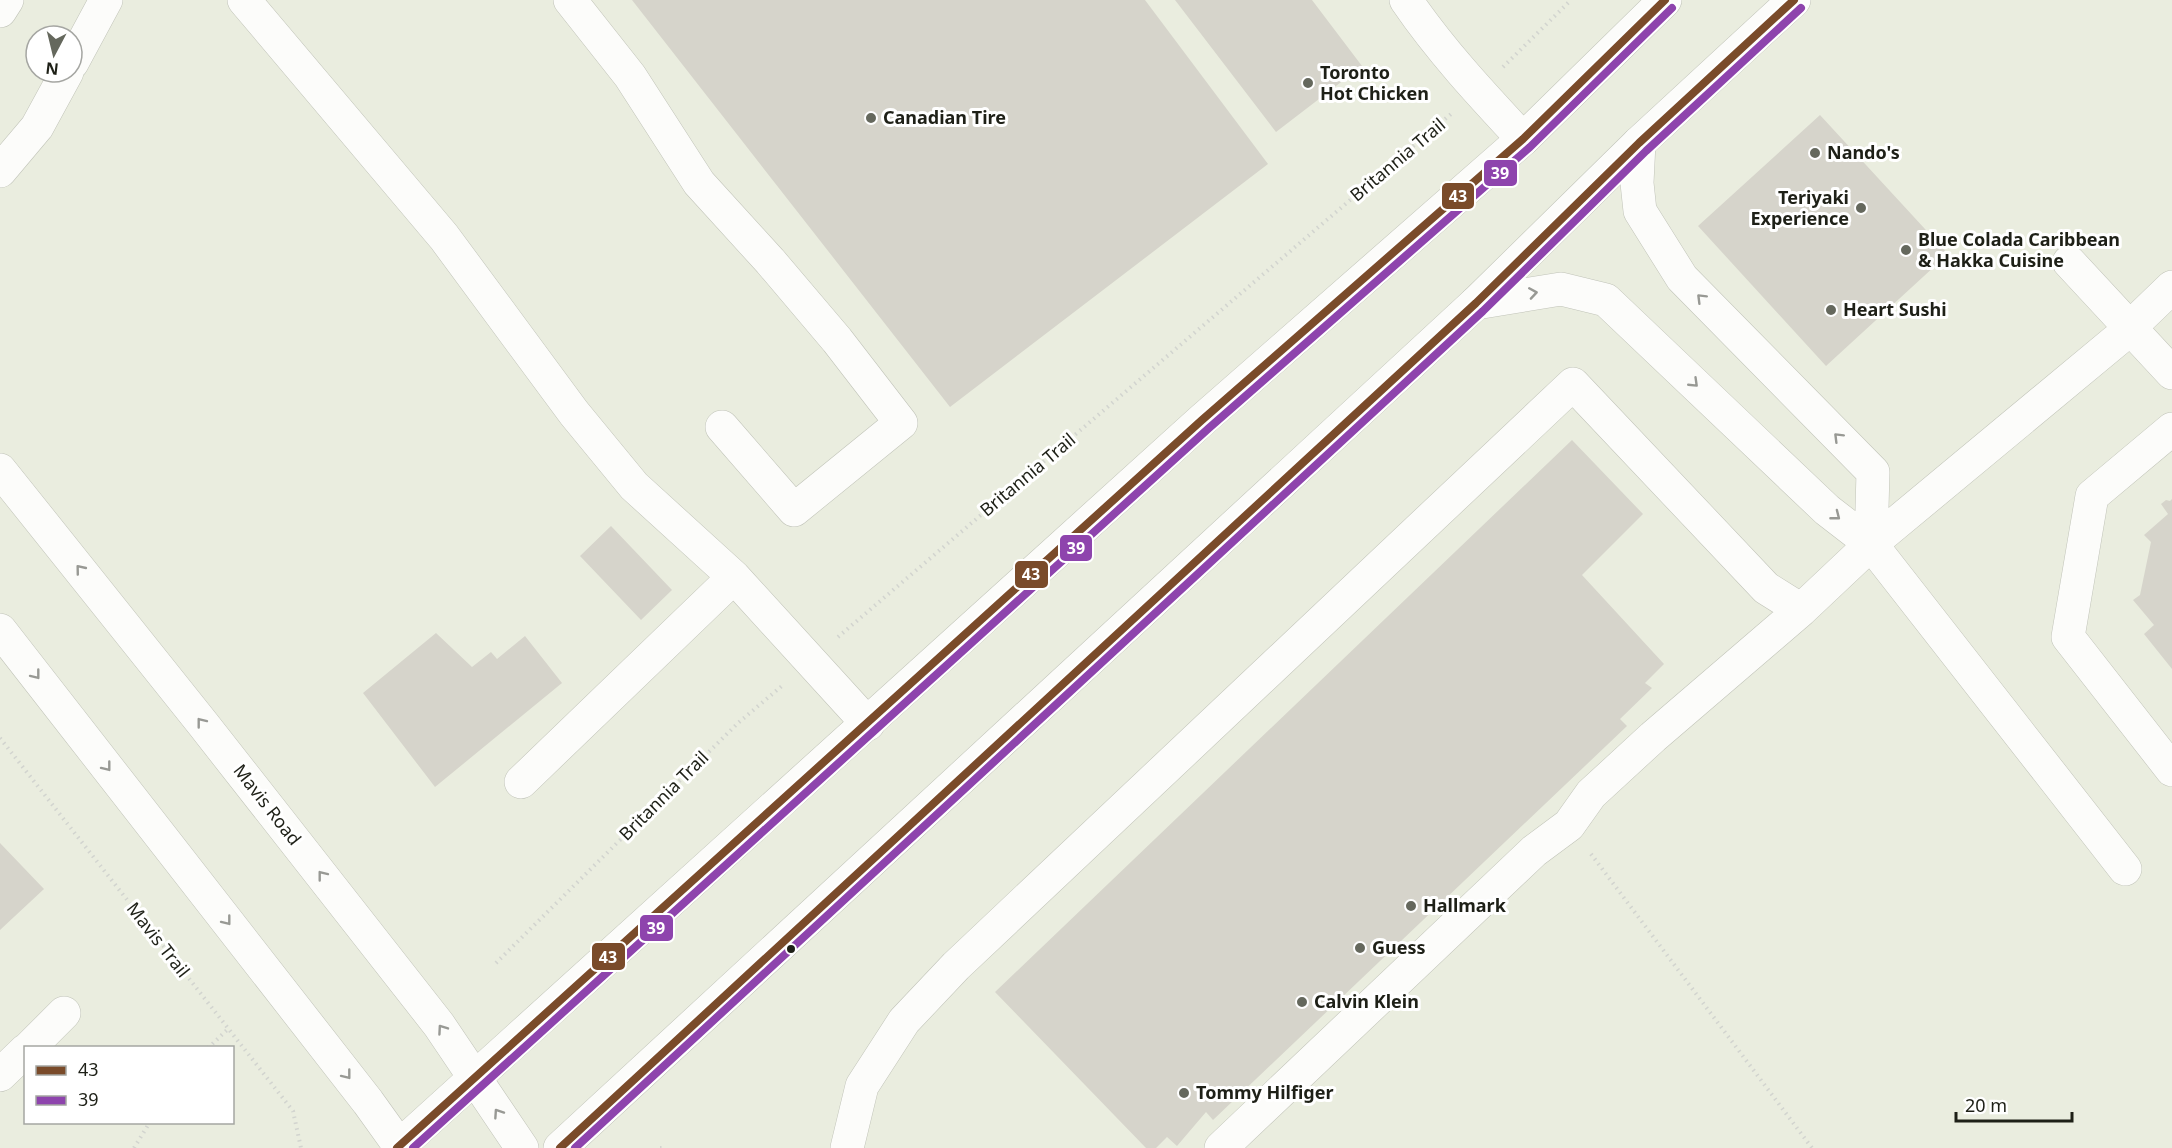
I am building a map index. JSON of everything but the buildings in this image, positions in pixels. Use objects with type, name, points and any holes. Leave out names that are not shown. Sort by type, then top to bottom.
[{"type":"main road","points":[[0,11],[7,0]]},
{"type":"main road","points":[[84,41],[106,0]]},
{"type":"main road","points":[[244,0],[444,237],[574,413],[633,486],[734,577],[868,724]]},
{"type":"main road","points":[[570,0],[630,76],[699,183],[770,261],[837,340],[901,423],[794,510],[722,427]]},
{"type":"main road","points":[[1406,0],[1421,22],[1479,91],[1523,139]]},
{"type":"main road","points":[[5,643],[369,1102],[400,1147],[474,1077],[868,724],[1202,420],[1523,139],[1665,0]]},
{"type":"main road","points":[[560,1148],[1476,303],[1639,143],[1794,0]]},
{"type":"main road","points":[[0,171],[37,127],[60,84]]},
{"type":"main road","points":[[1639,143],[1637,183],[1640,211],[1682,278],[1873,472],[1871,544]]},
{"type":"main road","points":[[2069,262],[2172,373]]},
{"type":"main road","points":[[1221,1148],[1534,851],[1569,825],[1591,794],[1653,737],[1801,610],[1871,544],[2130,328],[2172,287]]},
{"type":"main road","points":[[1476,303],[1561,289],[1606,300],[1827,510],[1871,544],[2125,869]]},
{"type":"main road","points":[[848,1148],[862,1086],[904,1021],[941,982],[1573,384],[1766,588],[1801,610]]},
{"type":"main road","points":[[2172,429],[2092,496],[2068,637],[2172,770]]},
{"type":"main road","name":"Mavis Road","points":[[0,470],[204,724],[440,1025],[522,1148]]},
{"type":"main road","points":[[521,782],[734,577]]},
{"type":"main road","points":[[30,1046],[64,1013]]},
{"type":"main road","points":[[0,1075],[24,1052]]},
{"type":"path","name":"Britannia Trail","points":[[496,963],[738,723],[1479,91],[1571,0]]},
{"type":"path","name":"Mavis Trail","points":[[0,738],[293,1111],[301,1148]]},
{"type":"path","points":[[1569,825],[1812,1148]]},
{"type":"path","points":[[209,1046],[228,1029]]},
{"type":"path","points":[[134,1148],[149,1124]]},
{"type":"transit line","name":"43","points":[[397,1148],[1202,420],[1523,139],[1665,0]]},
{"type":"transit line","name":"43","points":[[560,1148],[1476,303],[1639,143],[1794,0]]},
{"type":"transit line","name":"39","points":[[413,1148],[1209,428],[1530,147],[1672,8]]},
{"type":"transit line","name":"39","points":[[575,1148],[1483,311],[1646,151],[1801,8]]},
{"type":"place","name":"Toronto Hot Chicken","points":[[1308,83]]},
{"type":"place","name":"Canadian Tire","points":[[871,118]]},
{"type":"place","name":"Nando's","points":[[1815,153]]},
{"type":"place","name":"Teriyaki Experience","points":[[1861,208]]},
{"type":"place","name":"Blue Colada Caribbean & Hakka Cuisine","points":[[1906,250]]},
{"type":"place","name":"Heart Sushi","points":[[1831,310]]},
{"type":"place","name":"Hallmark","points":[[1411,906]]},
{"type":"place","name":"Guess","points":[[1360,948]]},
{"type":"place","name":"Calvin Klein","points":[[1302,1002]]},
{"type":"place","name":"Tommy Hilfiger","points":[[1184,1093]]}]
